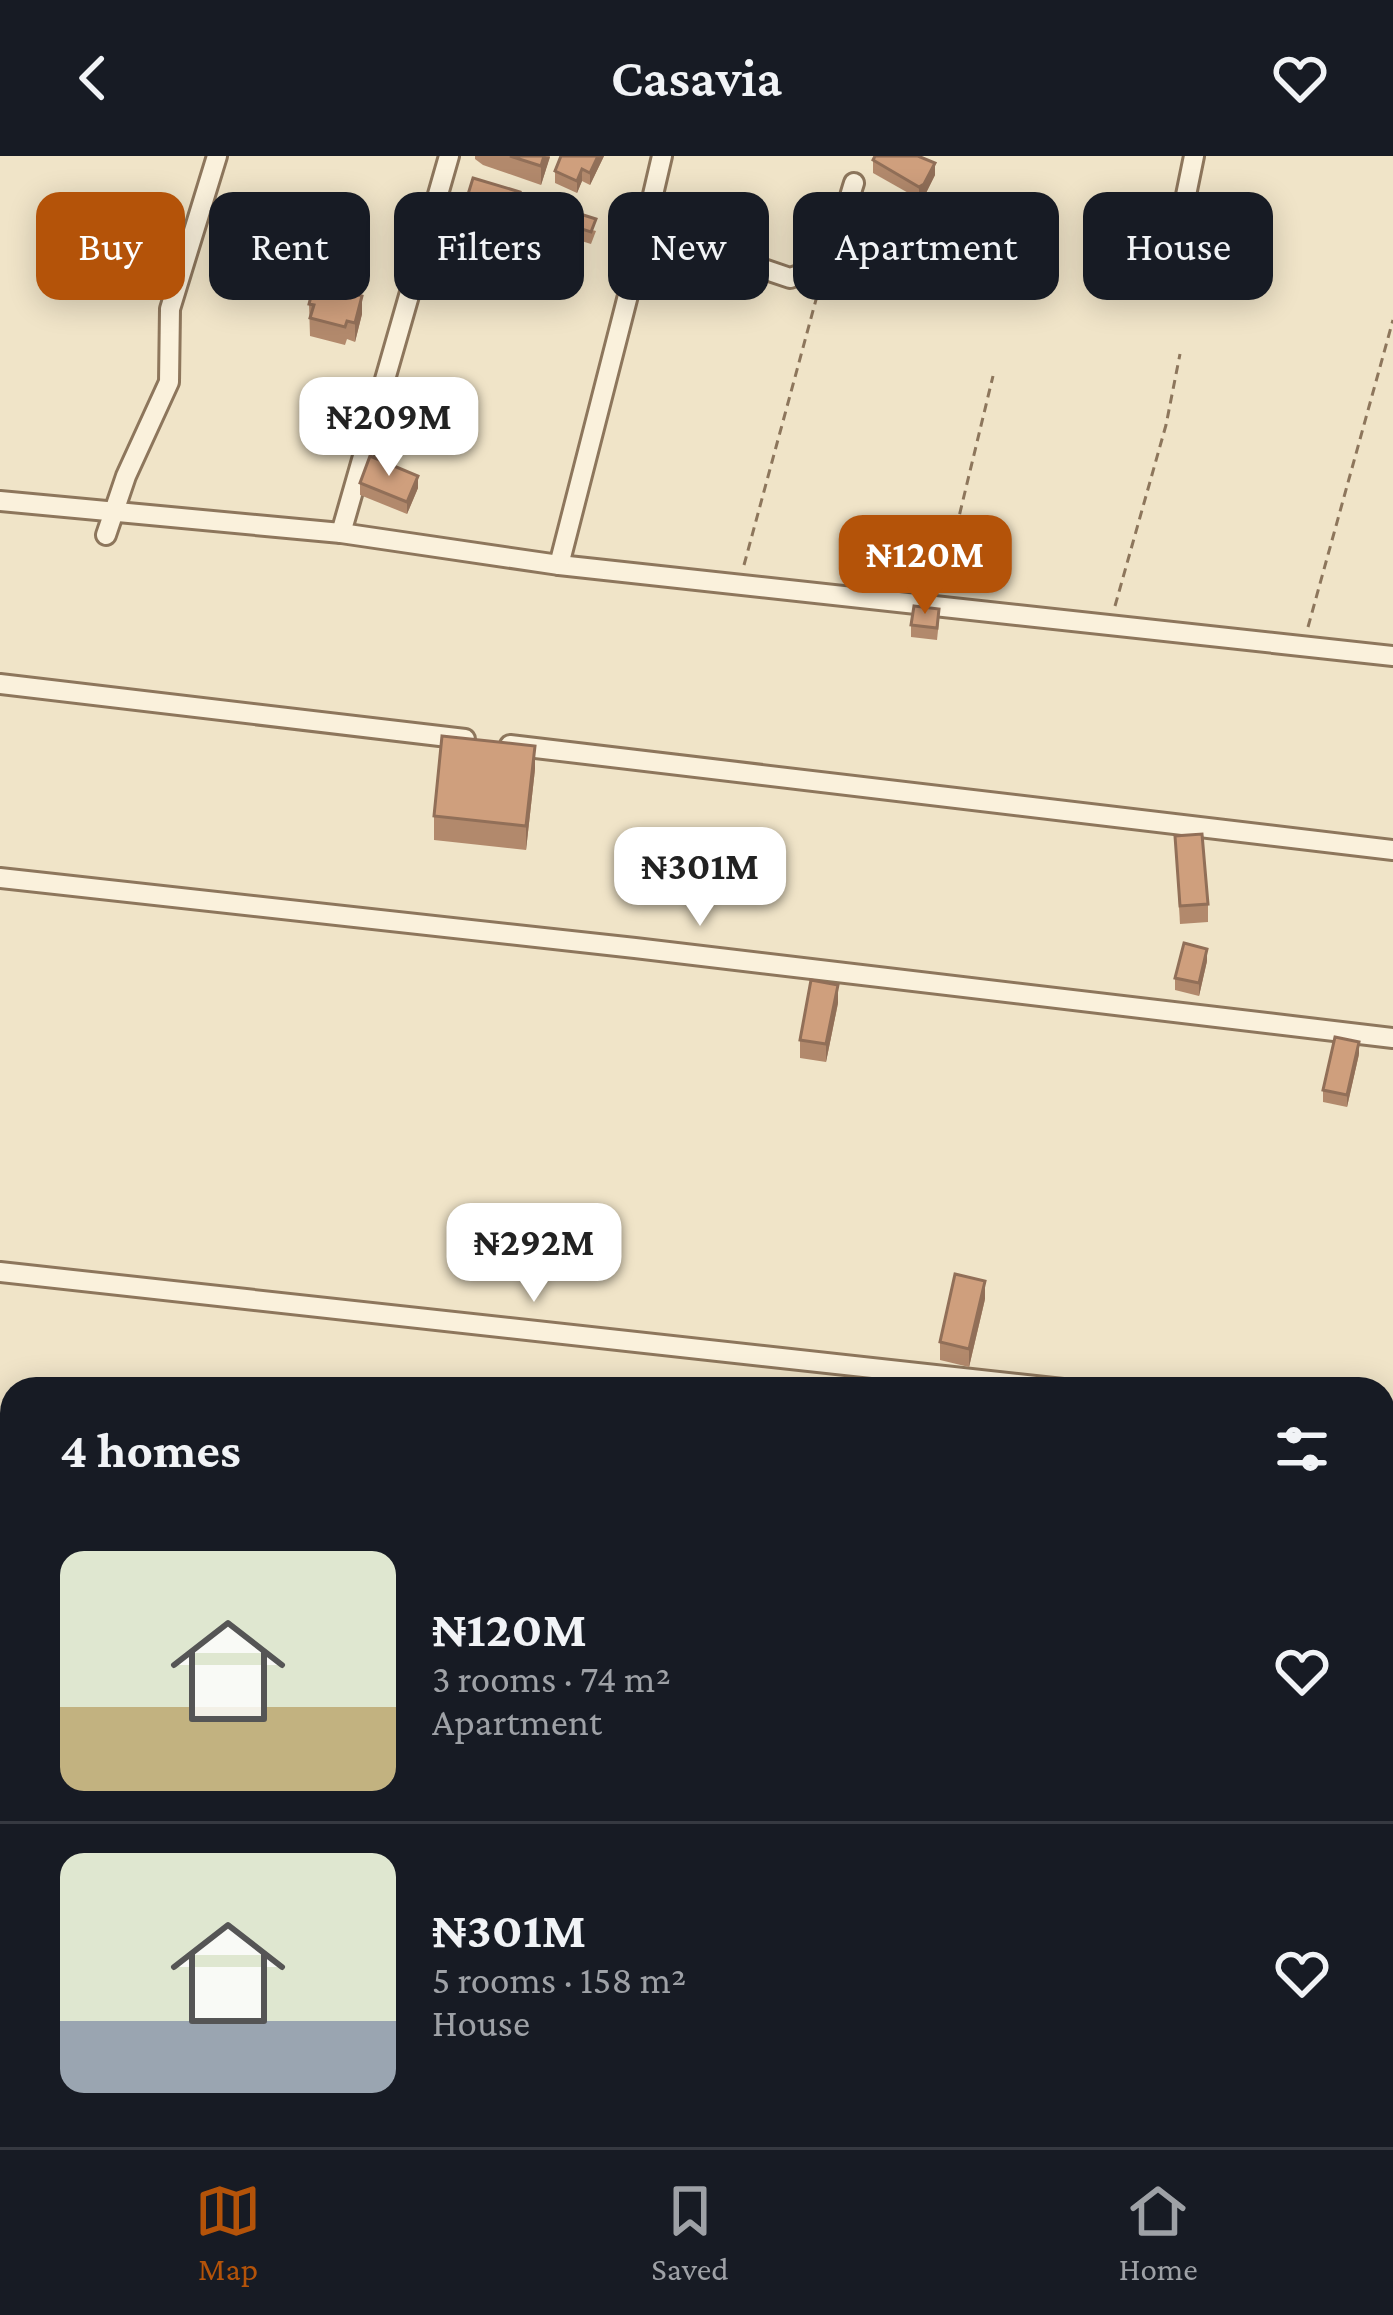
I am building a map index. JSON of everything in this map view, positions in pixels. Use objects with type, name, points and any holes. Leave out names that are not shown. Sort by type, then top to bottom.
[{"type":"street","points":[[106,536],[169,382],[170,309],[217,156]]},
{"type":"street","points":[[341,533],[449,156]]},
{"type":"street","points":[[654,192],[662,156]]},
{"type":"street","points":[[1187,192],[1194,156]]},
{"type":"street","points":[[851,192],[854,183]]},
{"type":"street","points":[[560,565],[627,300]]},
{"type":"street","points":[[0,501],[341,533],[560,565],[1393,656]]},
{"type":"street","points":[[0,684],[475,740]]},
{"type":"street","points":[[499,743],[1393,850]]},
{"type":"street","points":[[0,878],[612,945],[1393,1039]]},
{"type":"street","points":[[0,1272],[954,1377]]},
{"type":"path","points":[[739,584],[817,300]]},
{"type":"path","points":[[1303,646],[1393,320]]},
{"type":"path","points":[[1110,625],[1166,425],[1180,354]]},
{"type":"path","points":[[938,606],[993,376]]},
{"type":"building","points":[[510,156],[544,156],[541,166]]},
{"type":"building","points":[[561,156],[598,156],[590,173],[582,169],[577,181],[555,171]]},
{"type":"building","points":[[875,156],[918,156],[935,163],[919,187],[873,160]]},
{"type":"building","points":[[473,178],[520,192],[469,192]]},
{"type":"building","points":[[584,215],[596,219],[591,232],[584,230]]},
{"type":"building","points":[[310,300],[361,300],[355,323],[347,321],[345,327],[310,318],[314,305]]},
{"type":"building","points":[[406,381],[446,396],[435,423],[396,408]]},
{"type":"building","points":[[370,456],[418,476],[407,502],[360,483]]},
{"type":"building","points":[[914,606],[939,609],[937,628],[911,625]]},
{"type":"building","points":[[442,736],[535,746],[526,826],[434,816]]},
{"type":"building","points":[[1202,834],[1208,904],[1180,906],[1175,836]]},
{"type":"building","points":[[1184,943],[1207,949],[1199,983],[1175,978]]},
{"type":"building","points":[[811,980],[838,985],[826,1044],[800,1040]]},
{"type":"building","points":[[1335,1037],[1359,1042],[1347,1095],[1323,1090]]},
{"type":"building","points":[[955,1274],[985,1281],[969,1349],[940,1342]]}]
